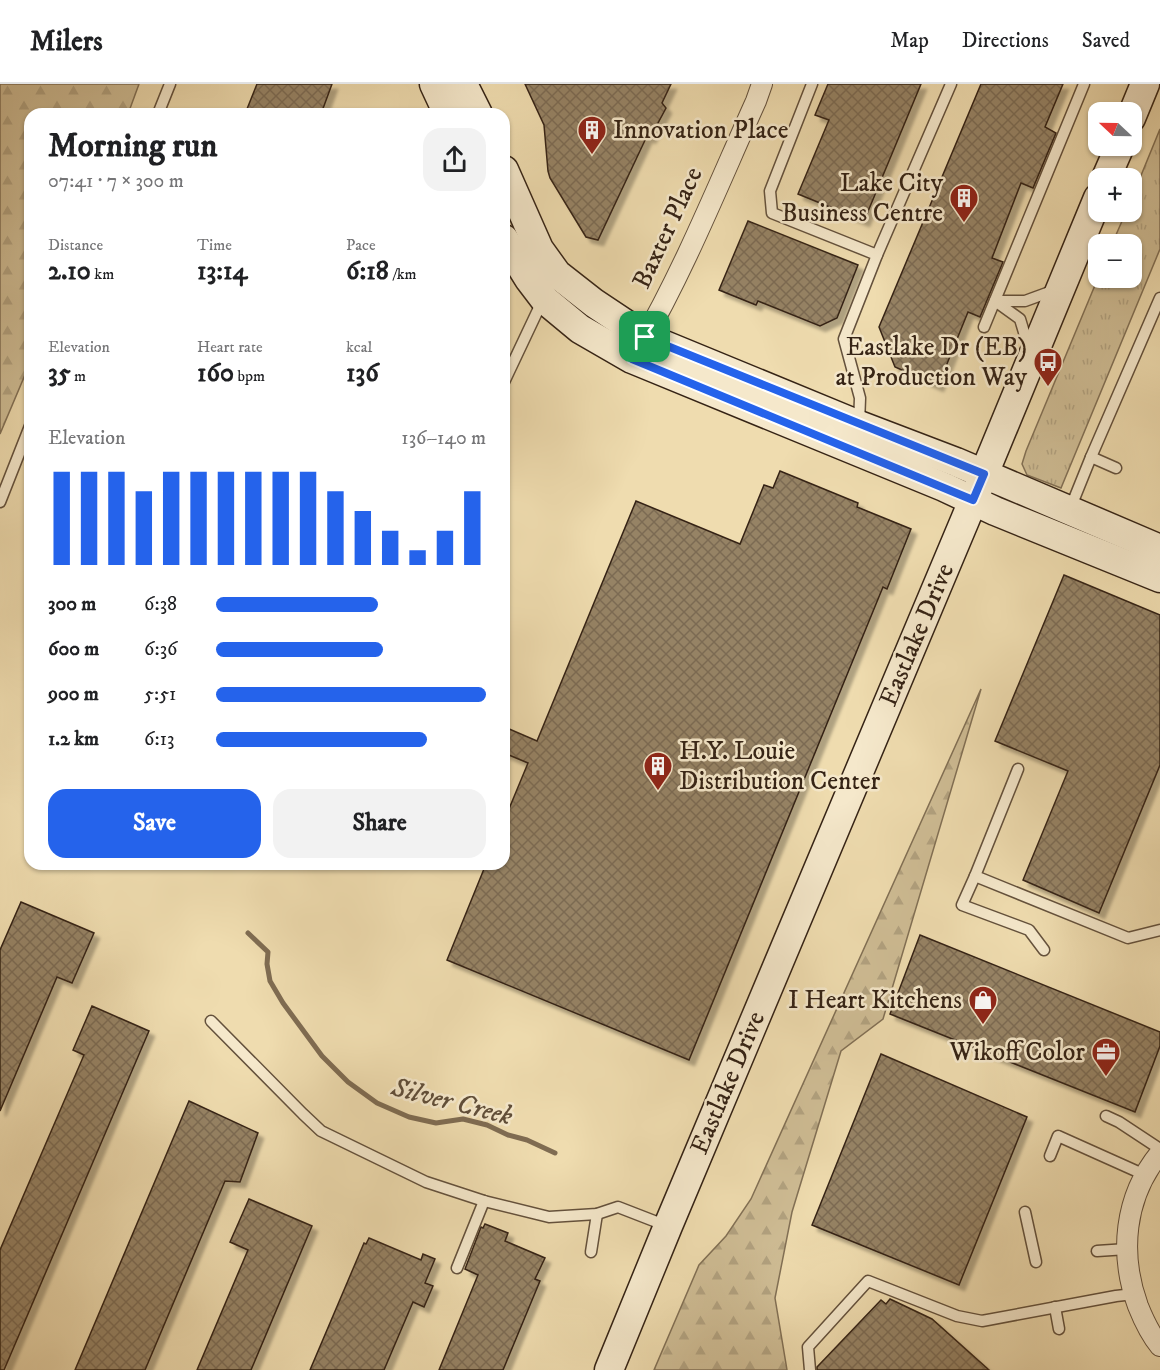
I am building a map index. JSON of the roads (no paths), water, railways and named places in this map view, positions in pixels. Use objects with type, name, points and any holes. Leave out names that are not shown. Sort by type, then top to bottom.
[{"type":"street","points":[[434,84],[445,108]]},
{"type":"street","points":[[463,84],[475,108]]},
{"type":"street","name":"Baxter Place","points":[[639,348],[662,307],[691,246],[762,84]]},
{"type":"street","points":[[1138,102],[1145,84]]},
{"type":"street","points":[[510,184],[539,249],[557,274],[553,289]]},
{"type":"street","name":"Eastlake Drive","points":[[609,1370],[1088,222]]},
{"type":"street","points":[[510,249],[529,279],[594,303],[639,348],[995,511],[1160,578]]},
{"type":"street","points":[[639,348],[859,425],[956,462],[1160,549]]},
{"type":"street","points":[[1159,1154],[1145,1175],[1134,1200],[1128,1225],[1127,1249],[1128,1274],[1134,1294],[1142,1317],[1152,1337],[1160,1346]]},
{"type":"lane","points":[[160,108],[170,84]]},
{"type":"lane","points":[[812,84],[771,191],[772,213],[878,255]]},
{"type":"lane","points":[[859,425],[860,399],[844,339],[951,84]]},
{"type":"lane","points":[[984,327],[1084,84]]},
{"type":"lane","points":[[994,301],[1025,301],[1061,288]]},
{"type":"lane","points":[[510,369],[538,310],[553,289]]},
{"type":"lane","points":[[1069,510],[1160,298]]},
{"type":"lane","points":[[994,301],[1020,319],[1032,357]]},
{"type":"lane","points":[[0,502],[24,441]]},
{"type":"lane","points":[[1091,457],[1116,468]]},
{"type":"lane","points":[[1018,769],[962,905],[1029,930],[1044,950]]},
{"type":"lane","points":[[975,876],[1128,938],[1160,930]]},
{"type":"lane","points":[[211,1021],[321,1131],[426,1182],[484,1201],[549,1217],[597,1214],[618,1207],[668,1226]]},
{"type":"lane","points":[[1106,1116],[1119,1122],[1159,1154]]},
{"type":"lane","points":[[1050,1156],[1058,1136],[1145,1175]]},
{"type":"lane","points":[[458,1268],[484,1201]]},
{"type":"lane","points":[[1025,1212],[1036,1262]]},
{"type":"lane","points":[[591,1252],[597,1214]]},
{"type":"lane","points":[[1097,1251],[1127,1249]]},
{"type":"lane","points":[[810,1370],[808,1347],[868,1281],[957,1316],[982,1321],[1134,1294]]},
{"type":"lane","points":[[1055,1307],[1059,1329]]},
{"type":"waterway","name":"Silver Creek","points":[[248,933],[268,952],[267,964],[270,981],[283,1003],[322,1056],[348,1082],[377,1103],[409,1117],[436,1123],[463,1119],[487,1125],[555,1153]]},
{"type":"place","name":"Innovation Place","points":[[592,156]]},
{"type":"place","name":"Lake City Business Centre","points":[[964,224]]},
{"type":"place","name":"Eastlake Dr (EB) at Production Way","points":[[1048,388]]},
{"type":"place","name":"H.Y. Louie Distribution Center","points":[[658,792]]},
{"type":"place","name":"I Heart Kitchens","points":[[983,1026]]},
{"type":"place","name":"Wikoff Color","points":[[1106,1078]]}]
